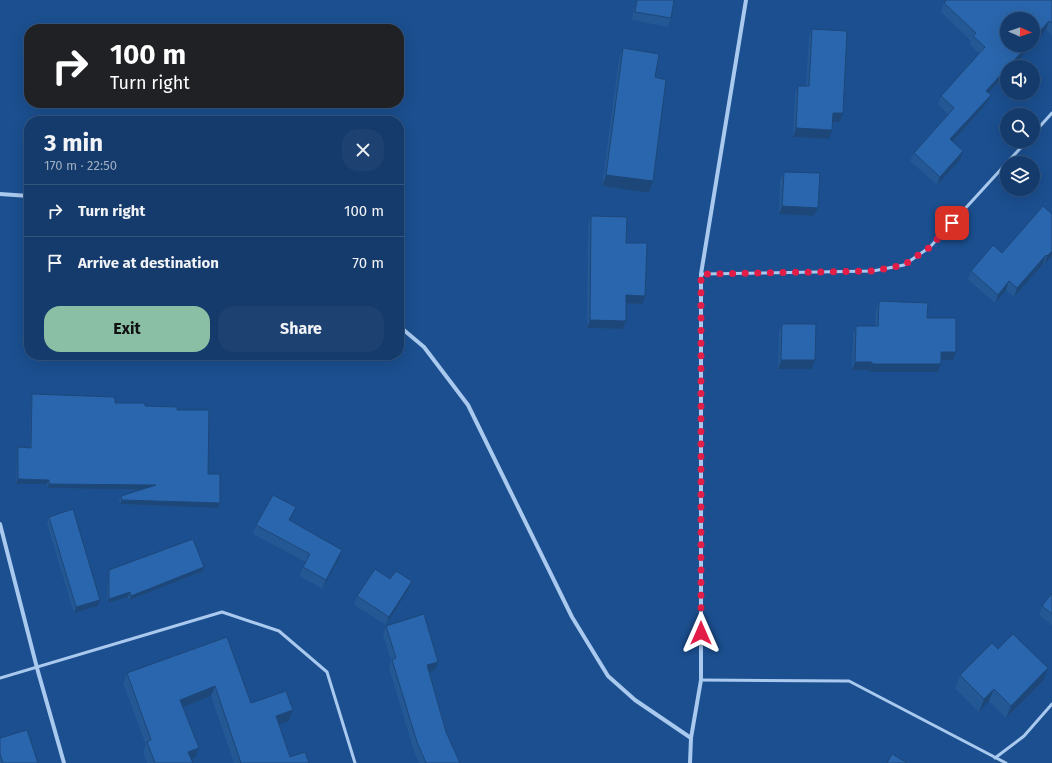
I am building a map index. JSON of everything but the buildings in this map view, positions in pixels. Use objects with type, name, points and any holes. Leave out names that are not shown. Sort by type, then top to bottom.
[{"type":"street","points":[[690,763],[691,738],[701,680],[701,274],[746,0]]},
{"type":"street","points":[[0,194],[24,196]]},
{"type":"street","points":[[404,330],[424,347],[468,405],[572,617],[608,676],[635,700],[691,738]]},
{"type":"street","points":[[0,524],[37,668],[64,763]]},
{"type":"lane","points":[[1040,126],[1052,113]]},
{"type":"lane","points":[[701,274],[873,271],[904,265],[930,247],[1021,148]]},
{"type":"lane","points":[[0,678],[222,612],[279,631],[327,672],[355,763]]},
{"type":"lane","points":[[701,680],[849,681],[1006,763]]},
{"type":"lane","points":[[995,758],[1024,736],[1052,704]]},
{"type":"route","points":[[701,633],[701,274],[873,271],[904,265],[930,247],[952,223]]}]
